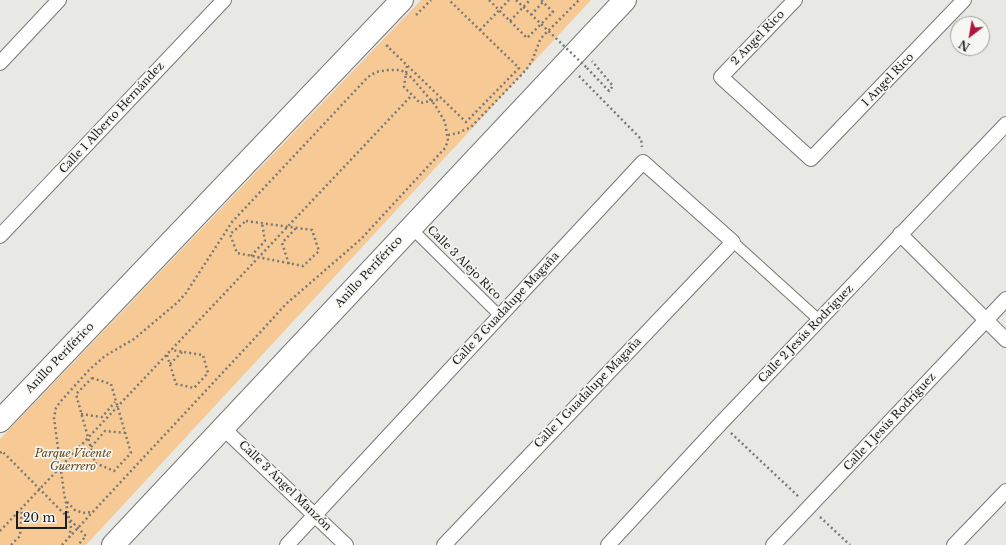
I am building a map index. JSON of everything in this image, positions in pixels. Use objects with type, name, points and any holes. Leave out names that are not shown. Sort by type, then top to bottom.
[{"type":"main road","name":"Anillo Periférico","points":[[0,421],[402,0]]},
{"type":"main road","name":"Anillo Periférico","points":[[113,545],[625,0]]},
{"type":"street","points":[[0,63],[59,0]]},
{"type":"street","name":"Calle 1 Alberto Hernández","points":[[0,236],[224,0]]},
{"type":"street","name":"2 Angel Rico","points":[[795,0],[722,77],[812,159]]},
{"type":"street","name":"1 Angel Rico","points":[[812,159],[964,0]]},
{"type":"street","name":"Calle 2 Jesús Rodríguez","points":[[608,545],[721,423],[1006,124]]},
{"type":"street","points":[[643,162],[819,320]]},
{"type":"street","name":"Calle 2 Guadalupe Magaña","points":[[287,545],[643,162]]},
{"type":"street","name":"Calle 3 Alejo Rico","points":[[411,228],[500,316]]},
{"type":"street","points":[[900,234],[1006,340]]},
{"type":"street","name":"Calle 1 Guadalupe Magaña","points":[[444,545],[733,242]]},
{"type":"street","name":"Calle 1 Jesús Rodríguez","points":[[773,545],[810,508],[1006,299]]},
{"type":"street","name":"Calle 3 Ángel Manzón","points":[[223,428],[346,545]]},
{"type":"street","points":[[954,545],[1004,496]]},
{"type":"path","points":[[412,20],[431,0]]},
{"type":"path","points":[[392,41],[387,46],[466,122],[519,68],[449,0]]},
{"type":"path","points":[[489,0],[527,38],[553,12],[542,1],[531,15]]},
{"type":"path","points":[[480,30],[509,0]]},
{"type":"path","points":[[516,0],[609,90],[613,86],[594,64]]},
{"type":"path","points":[[510,21],[530,0]]},
{"type":"path","points":[[448,135],[458,133],[471,127],[526,70],[532,61],[543,36],[579,0]]},
{"type":"path","points":[[566,63],[642,139],[643,162]]},
{"type":"path","points":[[407,66],[404,87],[420,103],[442,99]]},
{"type":"path","points":[[62,545],[69,538],[254,339],[286,304],[360,239],[446,148],[448,135],[441,113],[412,78],[401,70],[376,72],[368,77],[232,222],[178,302],[134,339],[105,356],[89,370],[60,402],[56,408],[54,418],[71,528],[69,538]]},
{"type":"path","points":[[0,531],[412,95]]},
{"type":"path","points":[[246,221],[262,223],[312,230],[319,251],[303,266],[237,253],[230,234],[246,221]]},
{"type":"path","points":[[251,256],[266,241],[262,223]]},
{"type":"path","points":[[289,264],[282,243],[297,228]]},
{"type":"path","points":[[167,355],[176,384],[194,388],[208,373],[203,355],[171,350]]},
{"type":"path","points":[[170,364],[182,351]]},
{"type":"path","points":[[92,378],[111,384],[117,407],[130,453],[114,471],[95,463],[76,394],[92,378]]},
{"type":"path","points":[[81,414],[102,417],[116,401]]},
{"type":"path","points":[[721,423],[850,545]]},
{"type":"path","points":[[91,447],[105,431],[125,433]]},
{"type":"path","points":[[0,453],[2,451],[86,536],[78,545]]},
{"type":"path","points":[[66,500],[70,507],[75,510],[83,513],[93,512]]},
{"type":"path","points":[[11,545],[20,536],[22,508]]},
{"type":"green space","name":"Parque Vicente Guerrero","points":[[421,0],[591,0],[86,545],[0,545],[0,439]]}]
